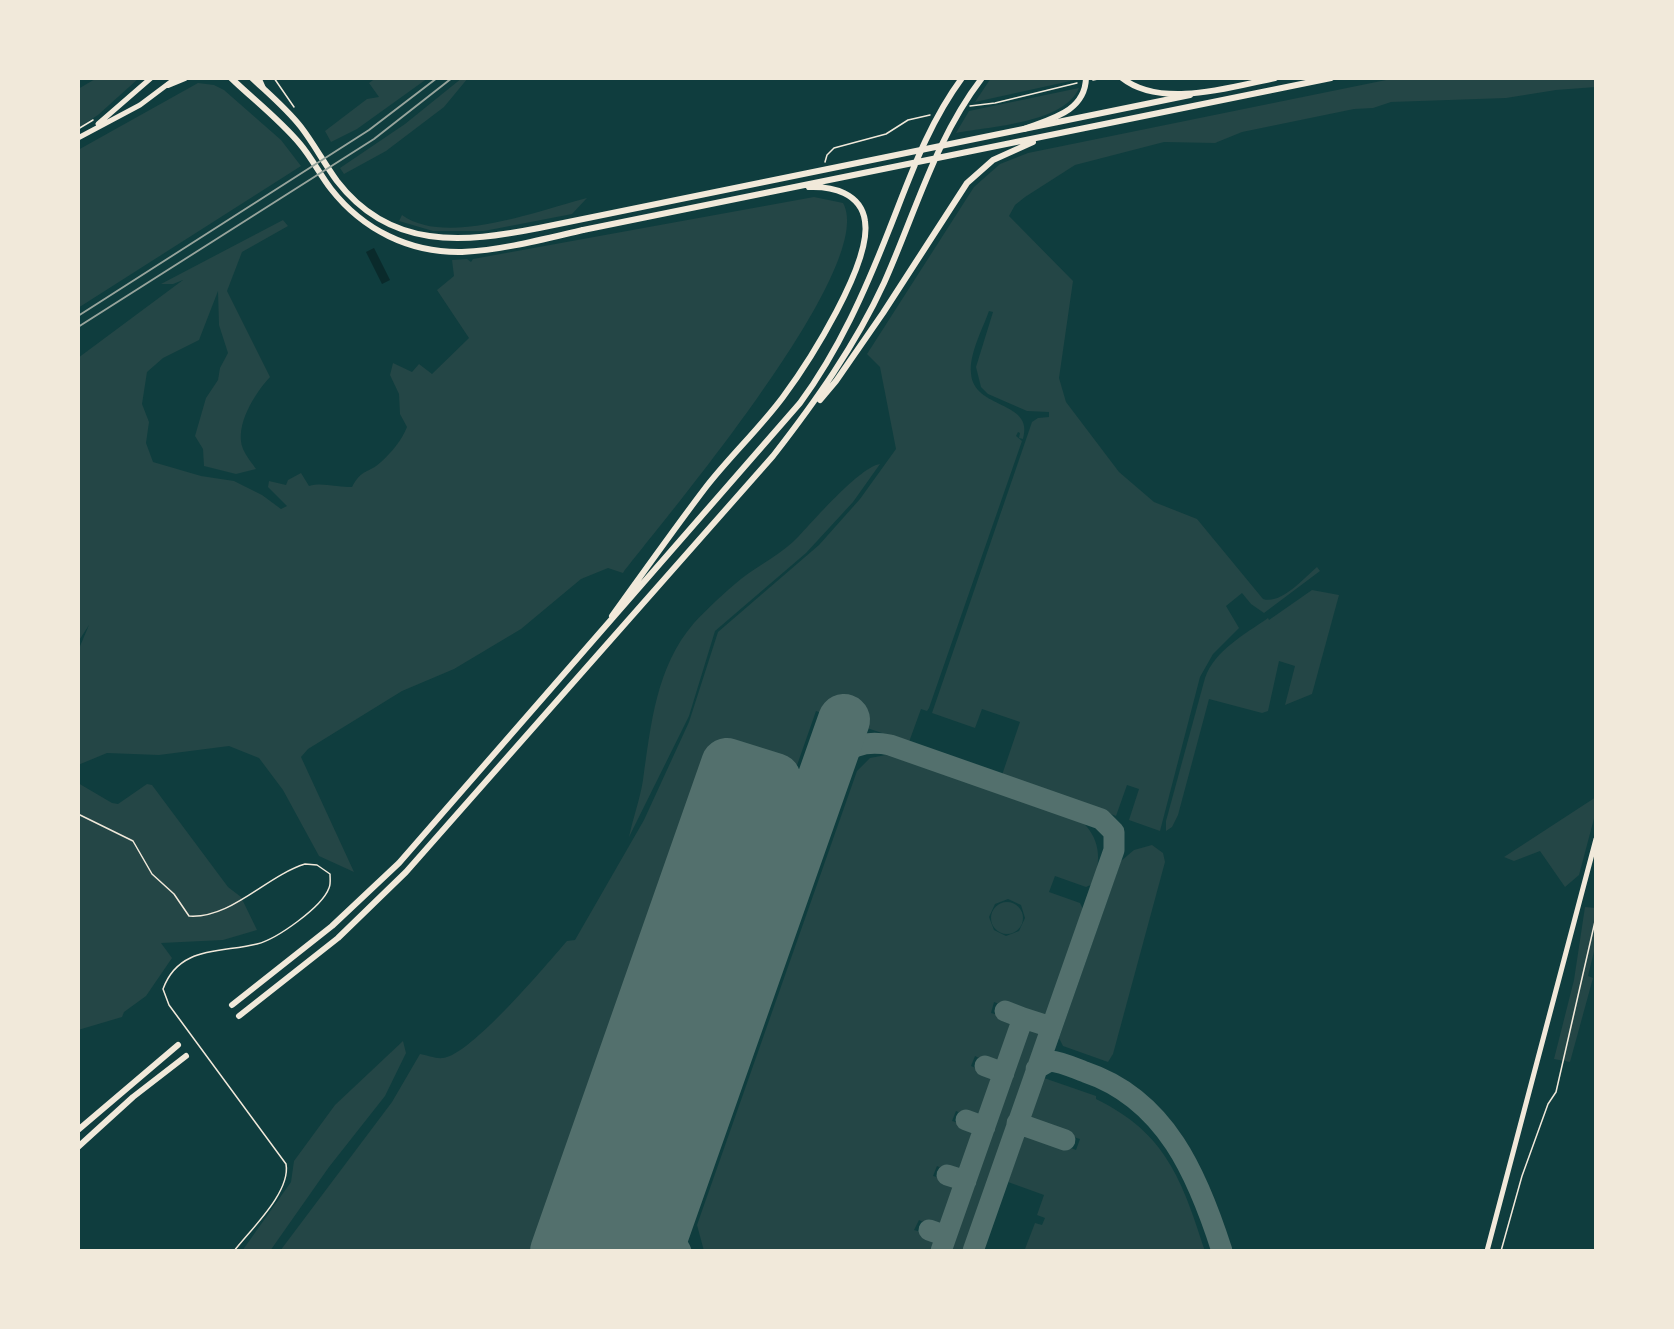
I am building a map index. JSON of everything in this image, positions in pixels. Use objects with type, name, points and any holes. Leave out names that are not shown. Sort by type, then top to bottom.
[{"type":"main road","points":[[92,130],[151,78]]},
{"type":"main road","points":[[78,138],[140,105],[176,78]]},
{"type":"main road","points":[[168,85],[186,78]]},
{"type":"main road","points":[[222,78],[232,80],[294,137],[330,189],[352,213],[372,228],[400,242],[429,250],[461,252],[504,246],[1331,78]]},
{"type":"main road","points":[[252,78],[300,127],[338,182],[360,205],[379,219],[405,231],[452,240],[516,233],[1275,78]]},
{"type":"main road","points":[[259,78],[264,89]]},
{"type":"main road","points":[[232,1005],[286,964],[363,898],[442,815],[800,403],[839,344],[865,290],[929,131],[962,78]]},
{"type":"main road","points":[[799,422],[852,344],[890,269],[948,132],[982,78]]},
{"type":"main road","points":[[1024,129],[1066,112],[1077,104],[1083,94],[1086,78]]},
{"type":"main road","points":[[1122,78],[1149,93],[1208,92]]},
{"type":"main road","points":[[239,1016],[338,938],[406,872],[738,497],[840,376],[972,177],[999,156],[1049,136]]},
{"type":"main road","points":[[589,648],[703,492],[783,398],[816,347],[846,289],[865,233],[866,222],[860,207],[849,195],[830,188],[782,189]]},
{"type":"main road","points":[[1487,1251],[1596,839]]},
{"type":"main road","points":[[78,1130],[178,1045]]},
{"type":"main road","points":[[78,1147],[133,1097],[186,1056]]},
{"type":"path","points":[[78,814],[133,842],[152,874],[174,894],[189,916],[202,917],[229,906],[305,864],[317,865],[330,874],[331,886],[322,900],[268,941],[207,950],[186,960],[173,972],[163,989],[166,999],[278,1150],[287,1169],[285,1181],[276,1198],[234,1251]]},
{"type":"path","points":[[1501,1251],[1526,1164],[1548,1104],[1556,1092],[1596,917]]},
{"type":"shaded area","points":[[97,78],[139,78],[98,115],[78,128],[78,89]]},
{"type":"shaded area","points":[[376,78],[428,78],[357,129],[331,142],[325,131],[367,99],[379,97],[369,83]]},
{"type":"shaded area","points":[[462,78],[468,78],[444,107],[386,151],[344,174],[340,168],[405,124]]},
{"type":"shaded area","points":[[991,78],[1084,78],[975,102]]},
{"type":"shaded area","points":[[1396,78],[1596,78],[1596,87],[1556,90],[1506,98],[1391,102],[1373,108],[1354,109],[1242,132],[1215,143],[1164,142],[1075,165],[1025,197],[1015,205],[1009,216],[1073,281],[1059,378],[1066,402],[1119,472],[1154,502],[1197,519],[1263,599],[1277,598],[1292,589],[1317,567],[1320,571],[1264,613],[1251,604],[1242,593],[1226,606],[1239,628],[1213,654],[1200,677],[1160,831],[1129,820],[1139,789],[1127,785],[1116,816],[1002,775],[1020,722],[982,709],[975,728],[932,713],[1032,422],[1038,418],[1049,417],[1049,412],[1027,411],[988,394],[981,387],[976,367],[993,312],[989,311],[974,350],[971,373],[974,385],[991,400],[1020,417],[1024,426],[1023,439],[1019,438],[1020,433],[1018,432],[1016,436],[1022,441],[929,708],[927,711],[921,709],[909,742],[816,711],[627,1251],[280,1251],[392,1102],[420,1054],[443,1058],[471,1042],[508,1007],[567,941],[575,940],[644,820],[689,722],[718,632],[819,545],[860,499],[896,449],[880,367],[867,354],[974,187],[1000,164],[1028,153]]},
{"type":"shaded area","points":[[198,83],[214,85],[224,90],[281,140],[301,166],[78,308],[78,150]]},
{"type":"shaded area","points":[[1079,88],[1071,100],[1059,109],[1043,116],[1007,125],[956,133],[969,111]]},
{"type":"shaded area","points":[[814,197],[843,203],[846,235],[830,280],[801,333],[763,391],[623,573],[608,568],[581,579],[521,629],[454,669],[402,691],[308,749],[301,757],[354,872],[319,856],[283,790],[259,758],[229,746],[159,755],[107,753],[78,765],[78,651],[89,625],[78,642],[78,358],[183,280],[173,284],[161,284],[283,220],[288,226],[242,252],[227,291],[270,377],[252,401],[241,430],[243,449],[256,469],[236,474],[204,466],[203,449],[195,436],[206,398],[218,380],[220,368],[228,353],[219,325],[218,291],[199,340],[163,358],[147,372],[142,404],[149,422],[146,443],[153,462],[201,476],[234,481],[262,495],[281,509],[287,506],[268,487],[269,481],[286,485],[288,480],[301,473],[309,486],[352,487],[362,474],[381,462],[399,441],[407,427],[400,414],[399,394],[390,375],[393,363],[412,372],[419,364],[432,374],[469,338],[437,290],[454,276],[452,260],[467,259],[471,262],[473,259]]},
{"type":"shaded area","points":[[587,198],[572,214],[484,231],[433,231],[399,221],[402,215],[421,224],[443,228],[467,227],[519,217]]},
{"type":"shaded area","points":[[374,248],[390,280],[382,284],[366,252]]},
{"type":"shaded area","points":[[880,464],[853,502],[806,553],[715,631],[689,716],[629,837],[642,787],[657,697],[671,658],[681,640],[694,623],[729,589],[786,548],[861,474]]},
{"type":"shaded area","points":[[1312,590],[1339,595],[1312,694],[1285,705],[1295,666],[1279,661],[1268,711],[1262,713],[1209,699],[1178,815],[1172,827],[1166,831],[1166,821],[1205,678],[1210,668],[1223,651],[1240,637]]},
{"type":"shaded area","points":[[891,754],[1080,820],[1092,834],[1097,849],[1098,866],[1093,884],[1086,887],[1055,876],[1049,892],[1080,903],[1084,911],[1044,1021],[994,1002],[991,1013],[1019,1020],[1002,1069],[975,1056],[971,1066],[983,1071],[984,1069],[999,1077],[983,1123],[956,1111],[952,1121],[981,1129],[964,1178],[937,1166],[933,1176],[962,1184],[945,1233],[919,1220],[914,1230],[942,1238],[938,1251],[704,1251],[697,1225],[857,771],[870,758]],"holes":[[[1008,899],[1021,905],[1025,918],[1019,931],[1006,936],[994,930],[989,917],[995,904]]]},
{"type":"shaded area","points":[[78,783],[112,803],[118,804],[147,784],[152,785],[228,887],[241,897],[257,930],[223,940],[161,943],[172,958],[146,996],[124,1012],[122,1017],[78,1030]]},
{"type":"shaded area","points":[[1596,797],[1596,811],[1579,875],[1565,887],[1540,851],[1514,861],[1504,857]]},
{"type":"shaded area","points":[[1152,845],[1163,853],[1165,862],[1113,1054],[1108,1062],[1063,1046],[1059,1038],[1121,861],[1134,850]]},
{"type":"shaded area","points":[[1007,902],[1019,906],[1023,918],[1019,930],[1007,934],[995,930],[991,918],[995,906]]},
{"type":"shaded area","points":[[1585,907],[1596,908],[1596,943],[1588,976],[1593,978],[1570,1062],[1554,1059],[1574,980]]},
{"type":"shaded area","points":[[1033,1024],[1042,1027],[963,1251],[945,1251],[1023,1028]]},
{"type":"shaded area","points":[[403,1041],[406,1053],[385,1096],[329,1167],[270,1251],[242,1251],[291,1182],[294,1161],[335,1105]]},
{"type":"shaded area","points":[[1044,1078],[1096,1096],[1096,1099],[1120,1112],[1139,1127],[1155,1143],[1179,1181],[1205,1251],[1031,1251],[1025,1249],[1035,1223],[1042,1225],[1045,1218],[1037,1215],[1044,1195],[1008,1182],[1026,1130],[1076,1150],[1080,1139],[1028,1124]]},
{"type":"taxiway","points":[[802,843],[828,772],[838,758],[852,748],[868,744],[890,745],[1101,819],[1114,832],[1114,850],[973,1251]]},
{"type":"taxiway","points":[[1005,1011],[1023,1018]]},
{"type":"taxiway","points":[[941,1251],[1023,1018],[1051,1027]]},
{"type":"taxiway","points":[[1036,1069],[1050,1061],[1085,1072],[1113,1084],[1137,1101],[1158,1121],[1175,1144],[1202,1195],[1222,1251]]},
{"type":"taxiway","points":[[985,1066],[1004,1073]]},
{"type":"taxiway","points":[[966,1120],[985,1127]]},
{"type":"taxiway","points":[[1017,1123],[1065,1140]]},
{"type":"taxiway","points":[[681,1251],[675,1238],[674,1210],[677,1195],[698,1140]]},
{"type":"taxiway","points":[[947,1175],[966,1181]]},
{"type":"taxiway","points":[[929,1230],[946,1236]]},
{"type":"runway","points":[[657,1251],[844,720]]},
{"type":"runway","points":[[556,1251],[727,764],[775,779],[608,1251]]},
{"type":"railway","points":[[78,316],[369,130],[437,78]]},
{"type":"railway","points":[[78,327],[374,139],[452,78]]}]
